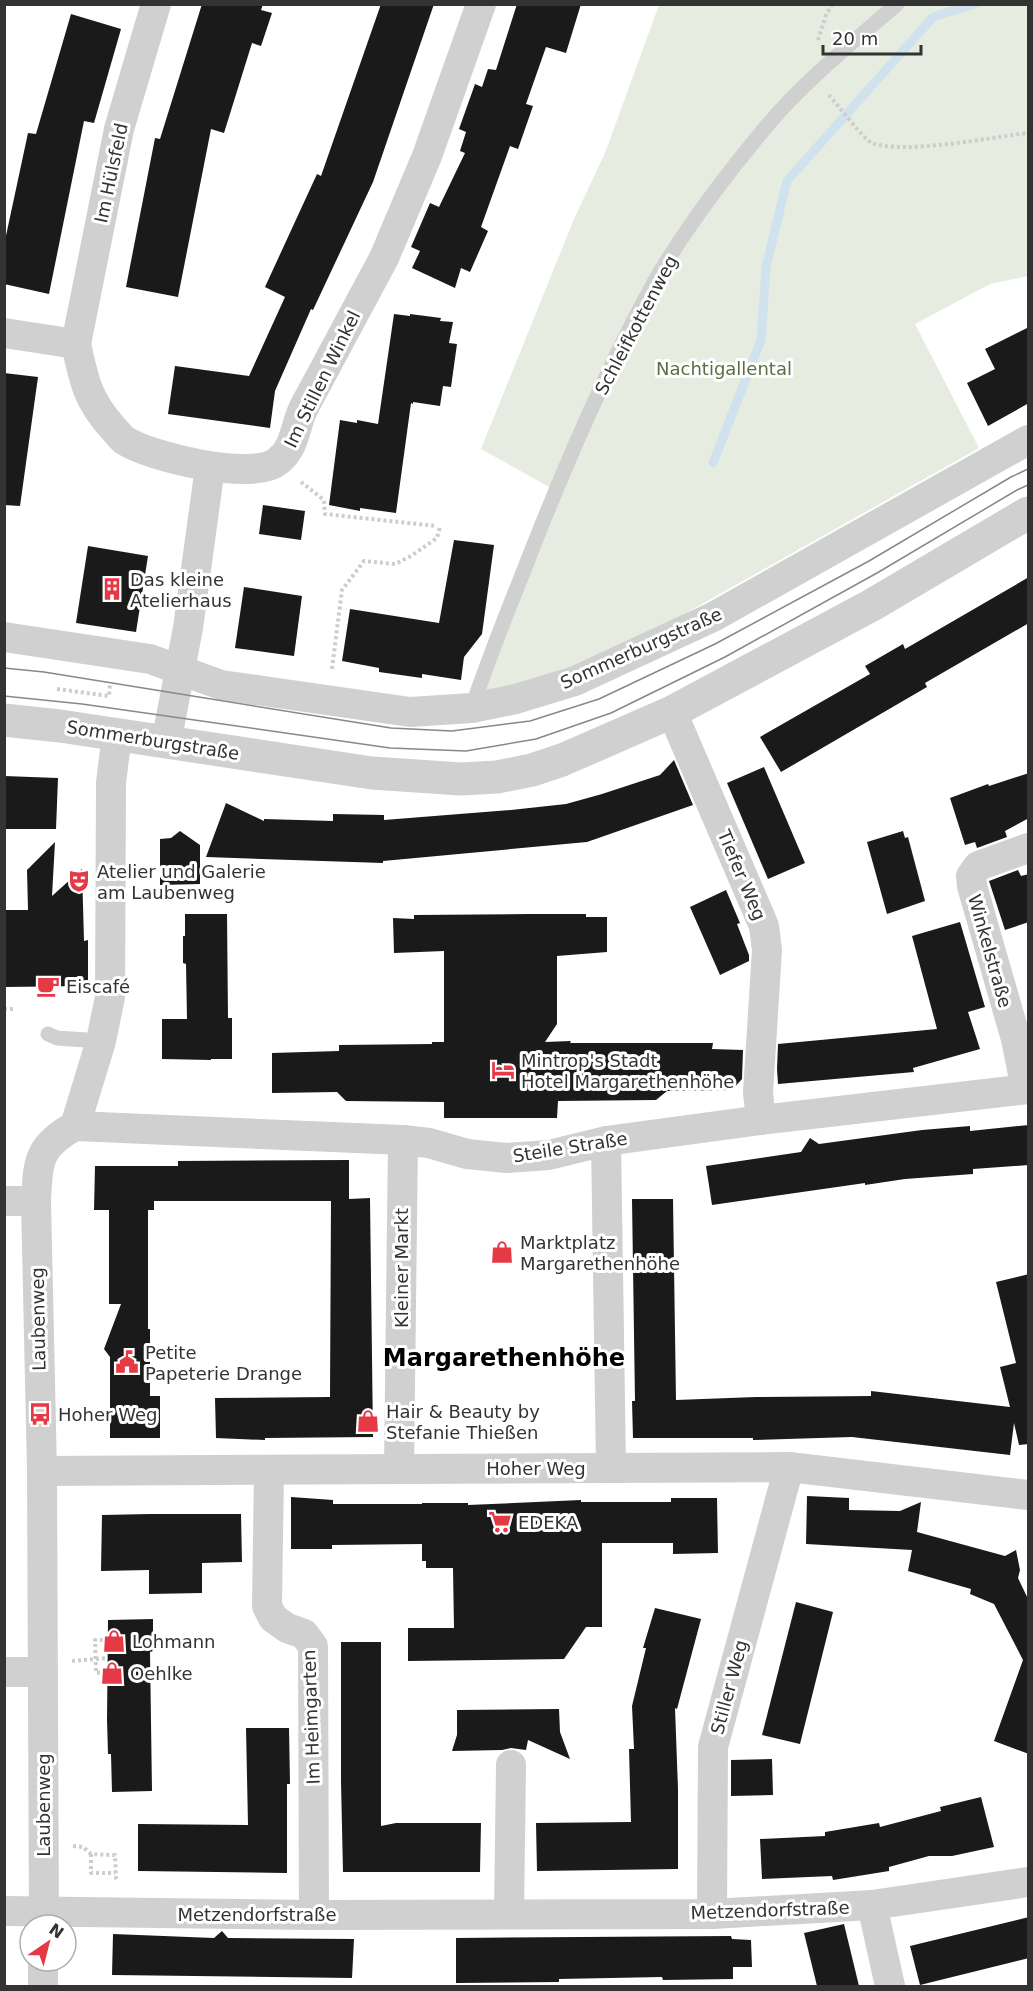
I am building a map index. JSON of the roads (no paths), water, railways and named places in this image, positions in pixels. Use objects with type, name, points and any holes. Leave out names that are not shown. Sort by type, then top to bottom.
[{"type":"street","name":"Im Hülsfeld","points":[[76,344],[119,129],[156,4]]},
{"type":"street","name":"Im Stillen Winkel","points":[[76,344],[85,384],[100,413],[124,440],[161,456],[210,467],[261,469],[276,464],[294,440],[300,417],[310,396],[384,258],[427,156],[481,4]]},
{"type":"street","points":[[4,333],[76,344]]},
{"type":"street","name":"Sommerburgstraße","points":[[4,638],[150,658],[221,685],[327,701],[410,712],[472,708],[516,699],[575,681],[713,617],[1029,440]]},
{"type":"street","points":[[166,743],[188,628],[210,467]]},
{"type":"street","name":"Sommerburgstraße","points":[[4,720],[117,734],[372,773],[461,779],[497,777],[572,756],[672,712],[872,605],[1029,513]]},
{"type":"street","name":"Tiefer Weg","points":[[672,712],[764,926],[767,950],[758,1093],[761,1120]]},
{"type":"street","points":[[75,1126],[100,1041],[110,997],[111,783],[117,734]]},
{"type":"street","name":"Winkelstraße","points":[[1027,1089],[1016,1040],[971,876],[978,866],[1029,848]]},
{"type":"street","name":"Steile Straße","points":[[75,1126],[403,1140],[429,1143],[467,1154],[506,1158],[549,1155],[606,1141],[761,1120],[1027,1089]]},
{"type":"street","name":"Laubenweg","points":[[44,1913],[42,1471],[37,1168],[44,1151],[57,1136],[75,1126]]},
{"type":"street","name":"Kleiner Markt","points":[[399,1469],[403,1140]]},
{"type":"street","points":[[606,1141],[611,1467]]},
{"type":"street","points":[[4,1202],[36,1201]]},
{"type":"street","name":"Hoher Weg","points":[[42,1471],[789,1467],[1029,1495]]},
{"type":"street","name":"Stiller Weg","points":[[712,1914],[712,1747],[789,1467]]},
{"type":"street","name":"Im Heimgarten","points":[[269,1470],[267,1606],[273,1618],[287,1628],[304,1634],[313,1646],[314,1915]]},
{"type":"street","points":[[4,1672],[42,1672]]},
{"type":"street","points":[[509,1914],[511,1765]]},
{"type":"street","name":"Metzendorfstraße","points":[[78,1916],[118,1913],[712,1914],[872,1905],[1029,1882]]},
{"type":"street","points":[[872,1905],[890,1986]]},
{"type":"lane","name":"Schleifkottenweg","points":[[472,708],[489,658],[555,492],[622,344],[657,278],[693,221],[766,126],[814,77],[897,4]]},
{"type":"lane","points":[[48,1034],[57,1038],[100,1041]]},
{"type":"waterway","points":[[713,463],[761,340],[766,267],[787,181],[933,17],[974,4]]},
{"type":"tram line","points":[[4,668],[44,672],[391,728],[452,731],[530,721],[599,699],[715,644],[869,561],[1028,469]]},
{"type":"tram line","points":[[4,696],[82,704],[390,748],[466,751],[536,739],[611,713],[725,657],[877,573],[1028,485]]},
{"type":"place","name":"Das kleine Atelierhaus","points":[[112,589]]},
{"type":"place","name":"Atelier und Galerie am Laubenweg","points":[[79,881]]},
{"type":"place","name":"Eiscafé","points":[[48,986]]},
{"type":"place","name":"Mintrop's Stadt Hotel Margarethenhöhe","points":[[503,1070]]},
{"type":"place","name":"Marktplatz Margarethenhöhe","points":[[502,1252]]},
{"type":"place","name":"Petite Papeterie Drange","points":[[127,1362]]},
{"type":"place","name":"Hoher Weg","points":[[40,1414]]},
{"type":"place","name":"Hair & Beauty by Stefanie Thießen","points":[[368,1421]]},
{"type":"place","name":"EDEKA","points":[[500,1522]]},
{"type":"place","name":"Lohmann","points":[[114,1641]]},
{"type":"place","name":"Oehlke","points":[[112,1673]]},
{"type":"district","name":"Margarethenhöhe","points":[[504,1358]]},
{"type":"park label","name":"Nachtigallental","points":[[724,368]]}]
